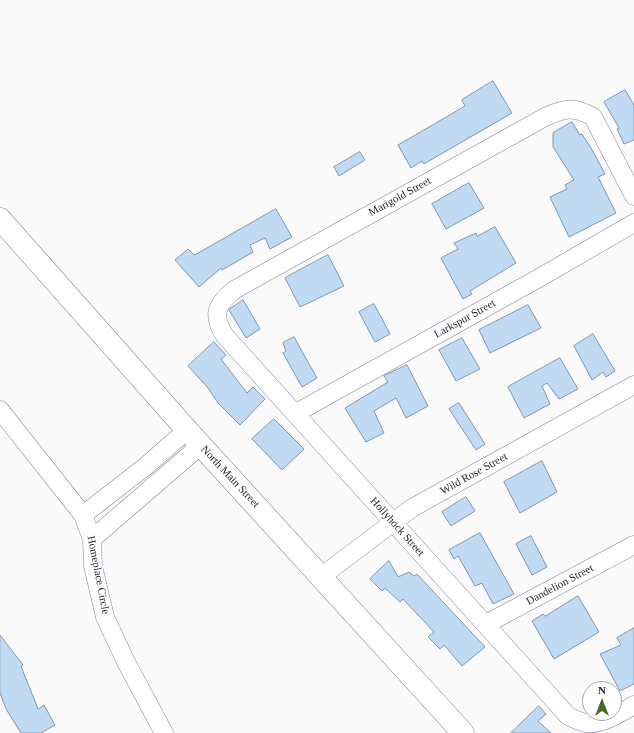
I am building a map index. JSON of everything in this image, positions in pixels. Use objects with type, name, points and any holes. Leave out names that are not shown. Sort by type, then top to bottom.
[{"type":"main road","name":"North Main Street","points":[[0,219],[194,437],[322,576],[463,733]]},
{"type":"street","name":"Marigold Street","points":[[218,311],[220,302],[234,290],[563,109],[581,110],[593,117],[634,196]]},
{"type":"street","name":"Larkspur Street","points":[[296,413],[540,278],[634,223]]},
{"type":"street","name":"Hollyhock Street","points":[[218,311],[219,327],[225,336],[296,413],[392,523],[486,624],[568,716],[587,724],[595,723],[614,716],[634,705]]},
{"type":"street","name":"Wild Rose Street","points":[[322,576],[412,508],[634,385]]},
{"type":"street","name":"Homeplace Circle","points":[[0,410],[83,515],[92,539],[93,566],[105,617],[126,662],[164,733]]},
{"type":"street","points":[[83,515],[132,477],[194,437]]},
{"type":"street","points":[[92,539],[145,493],[194,437]]},
{"type":"street","points":[[132,477],[145,493]]},
{"type":"street","name":"Dandelion Street","points":[[486,624],[634,545]]},
{"type":"building","points":[[493,81],[512,113],[424,164],[422,161],[411,168],[398,145],[465,106],[462,100]]},
{"type":"building","points":[[625,90],[634,105],[634,140],[624,144],[617,129],[619,128],[604,102]]},
{"type":"building","points":[[572,122],[580,135],[582,134],[591,148],[605,174],[598,177],[616,213],[569,237],[550,197],[567,189],[565,185],[574,180],[553,147],[553,133]]},
{"type":"building","points":[[360,152],[365,160],[339,176],[334,167]]},
{"type":"building","points":[[469,183],[484,208],[446,229],[432,204]]},
{"type":"building","points":[[276,209],[292,237],[270,249],[265,238],[250,245],[253,252],[222,270],[221,268],[199,287],[175,260],[188,249],[194,255]]},
{"type":"building","points":[[495,227],[516,263],[470,291],[472,294],[463,299],[441,258],[458,249],[454,243],[476,233],[477,236]]},
{"type":"building","points":[[328,255],[344,286],[300,307],[285,278]]},
{"type":"building","points":[[243,300],[260,329],[246,338],[229,310]]},
{"type":"building","points":[[374,304],[390,334],[375,342],[359,312]]},
{"type":"building","points":[[528,305],[541,328],[490,353],[479,330]]},
{"type":"building","points":[[593,334],[615,371],[606,377],[603,372],[592,380],[574,346]]},
{"type":"building","points":[[294,337],[317,378],[302,387],[283,353],[286,351],[283,343]]},
{"type":"building","points":[[462,338],[480,369],[456,381],[439,350]]},
{"type":"building","points":[[214,342],[226,355],[221,359],[247,393],[253,387],[265,399],[240,425],[218,403],[208,388],[188,366]]},
{"type":"building","points":[[560,358],[578,389],[559,399],[547,383],[542,386],[550,404],[524,418],[508,387]]},
{"type":"building","points":[[407,365],[428,406],[406,418],[396,398],[374,411],[384,433],[366,442],[345,408],[388,382],[384,376]]},
{"type":"building","points":[[459,403],[485,444],[476,450],[449,409]]},
{"type":"building","points":[[274,419],[304,449],[282,470],[252,439]]},
{"type":"building","points":[[542,461],[557,492],[520,513],[504,482]]},
{"type":"building","points":[[466,497],[475,511],[451,526],[442,512]]},
{"type":"building","points":[[480,533],[514,594],[493,604],[482,583],[475,586],[458,556],[454,559],[449,550]]},
{"type":"building","points":[[531,536],[547,567],[532,575],[516,544]]},
{"type":"building","points":[[389,561],[398,577],[409,572],[414,576],[417,574],[485,647],[462,666],[444,645],[440,649],[428,637],[434,632],[403,599],[400,602],[385,588],[382,591],[370,579]]},
{"type":"building","points":[[578,596],[599,632],[554,659],[532,621],[543,614],[545,616]]},
{"type":"building","points":[[634,628],[634,684],[622,690],[622,681],[615,681],[600,654],[621,645],[617,638]]},
{"type":"building","points":[[0,635],[23,665],[21,666],[38,709],[44,705],[55,725],[41,733],[21,733],[6,709],[0,693]]},
{"type":"building","points":[[539,706],[546,714],[538,721],[551,733],[511,733]]}]
